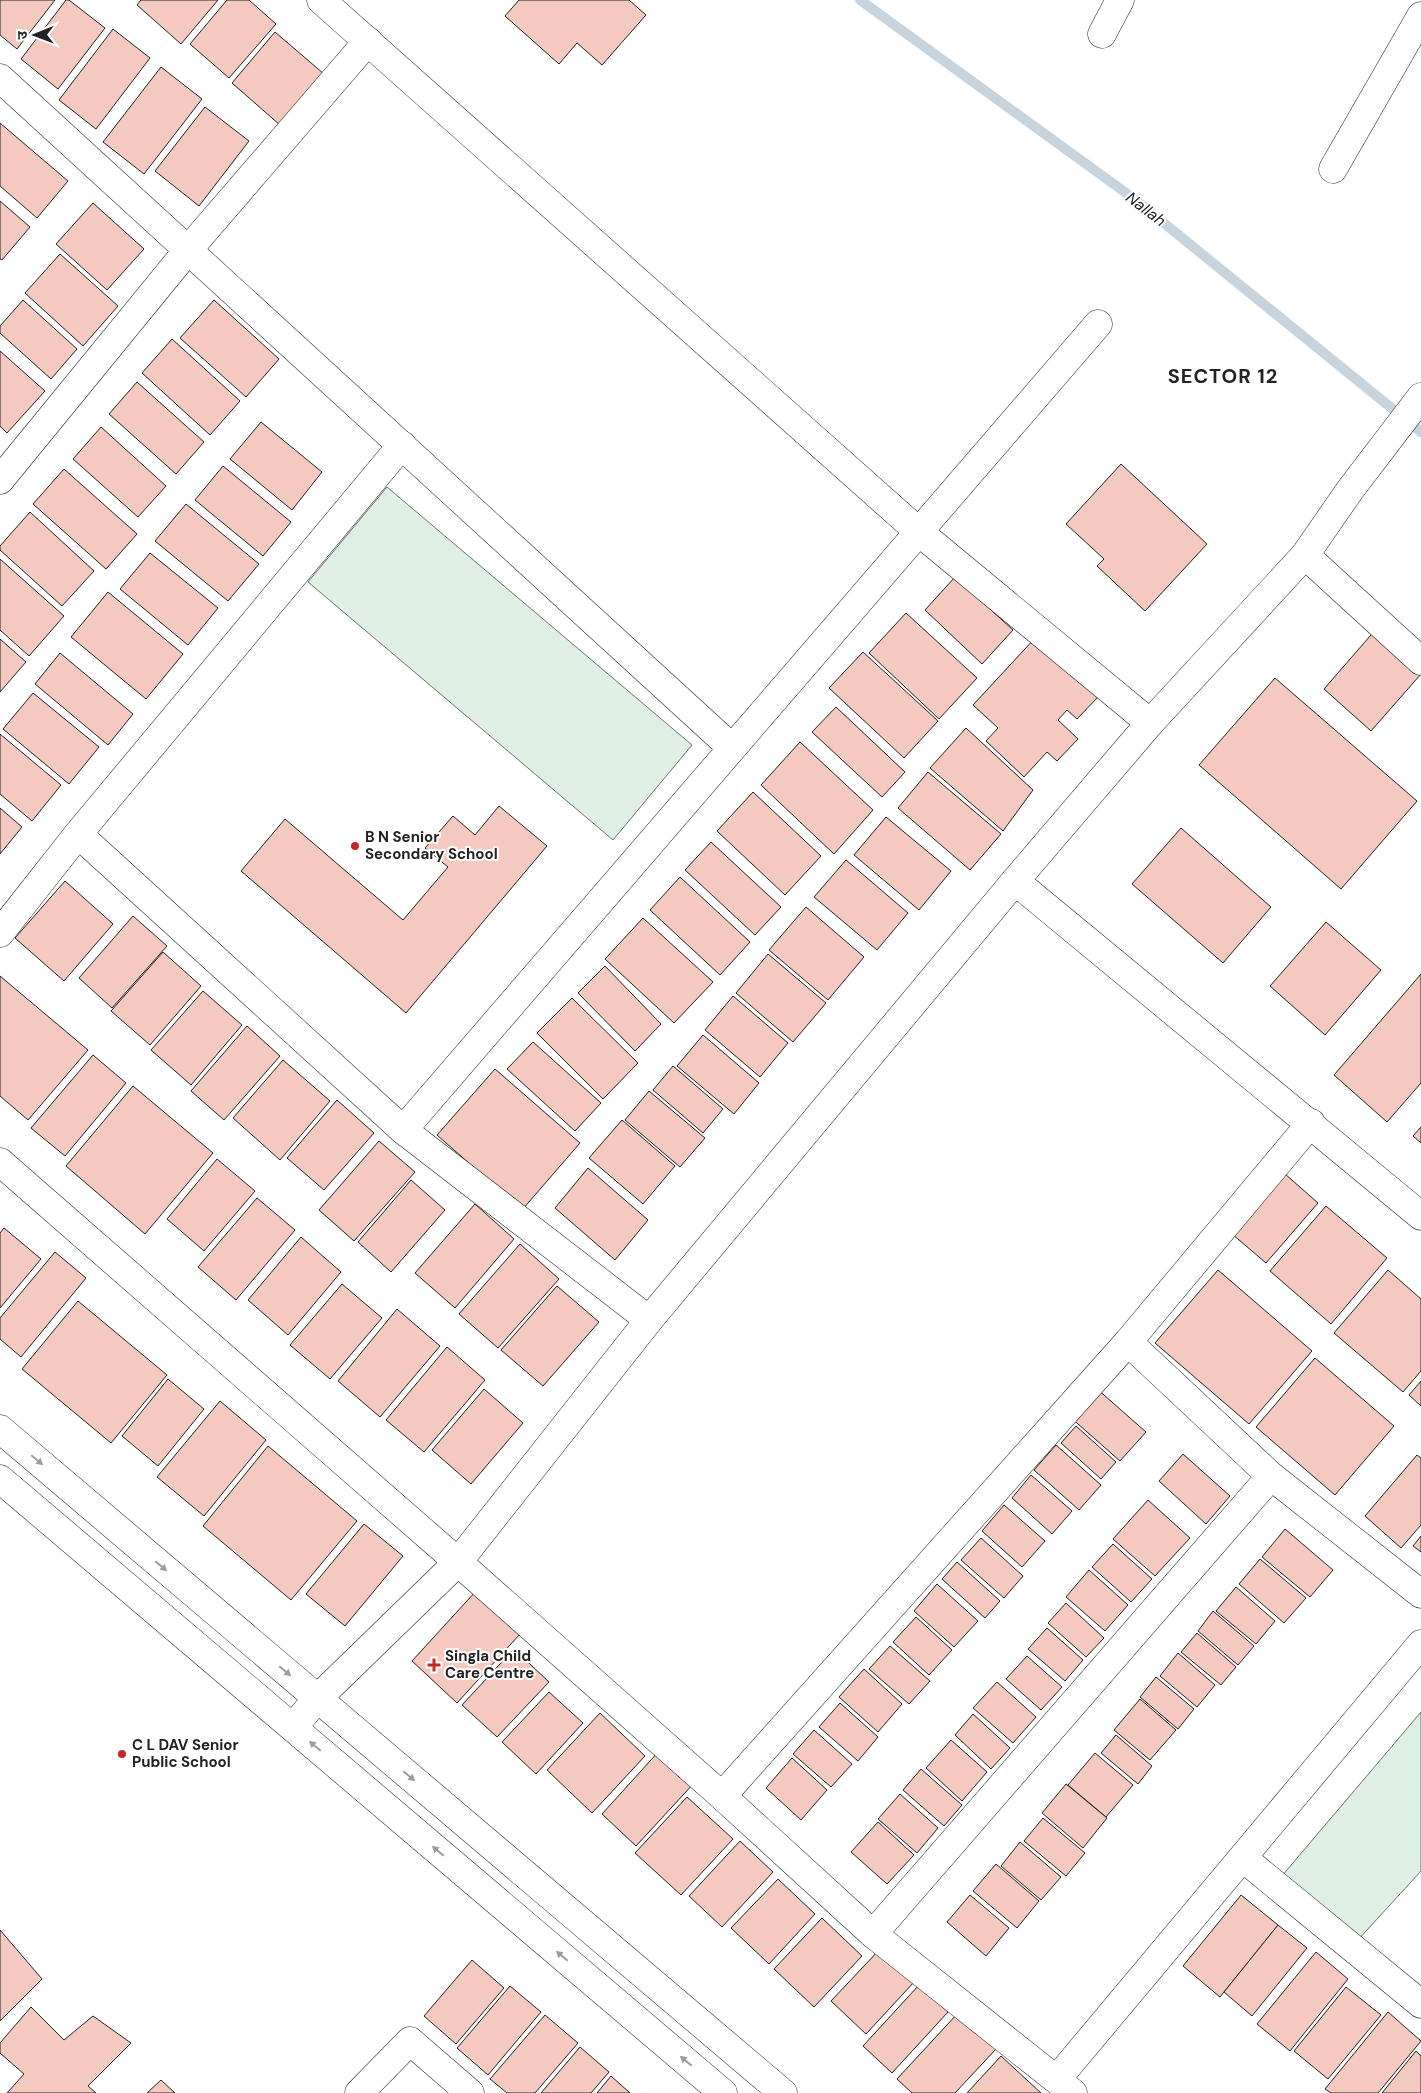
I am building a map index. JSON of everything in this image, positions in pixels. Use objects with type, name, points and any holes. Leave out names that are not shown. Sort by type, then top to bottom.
[{"type":"street","points":[[321,0],[919,532],[1150,723]]},
{"type":"street","points":[[1102,34],[1120,0]]},
{"type":"street","points":[[1333,169],[1421,16]]},
{"type":"street","points":[[0,480],[188,250],[368,41]]},
{"type":"street","points":[[0,78],[732,748]]},
{"type":"street","points":[[403,1130],[1098,324]]},
{"type":"street","points":[[293,1727],[318,1698],[458,1562],[650,1320],[1015,881],[1150,723],[1304,555],[1350,490],[1421,397]]},
{"type":"street","points":[[0,933],[78,834],[402,445]]},
{"type":"street","points":[[1304,555],[1421,661]]},
{"type":"street","points":[[78,834],[403,1130],[650,1320]]},
{"type":"street","points":[[1015,881],[1311,1123],[1421,1216]]},
{"type":"street","points":[[722,1796],[1128,1342],[1311,1123]]},
{"type":"street","points":[[0,1162],[458,1562],[722,1796],[873,1934],[1065,2086],[1243,1858],[1421,1644]]},
{"type":"street","points":[[1128,1342],[1271,1476],[1421,1594]]},
{"type":"street","points":[[0,1429],[783,2093]]},
{"type":"street","points":[[873,1934],[1271,1476]]},
{"type":"street","points":[[0,1479],[723,2093]]},
{"type":"street","points":[[1243,1858],[1421,2004]]},
{"type":"street","points":[[359,2093],[410,2041],[470,2093]]},
{"type":"green space","points":[[387,487],[692,745],[613,840],[308,582]]},
{"type":"green space","points":[[1421,1712],[1421,1871],[1357,1941],[1281,1877]]},
{"type":"building","points":[[0,0],[55,0],[17,49],[0,35]]},
{"type":"building","points":[[66,0],[69,0],[105,28],[58,89],[21,59]]},
{"type":"building","points":[[141,0],[218,0],[181,44],[137,5]]},
{"type":"building","points":[[227,0],[249,0],[276,24],[229,78],[190,44]]},
{"type":"building","points":[[519,0],[629,0],[646,15],[602,65],[577,43],[559,64],[505,16]]},
{"type":"building","points":[[113,29],[150,58],[96,129],[59,100]]},
{"type":"building","points":[[275,32],[324,74],[280,125],[232,83]]},
{"type":"building","points":[[161,67],[202,99],[144,174],[103,142]]},
{"type":"building","points":[[205,107],[249,141],[199,206],[155,171]]},
{"type":"building","points":[[0,123],[68,181],[37,218],[0,186]]},
{"type":"building","points":[[0,201],[30,227],[2,260],[0,259]]},
{"type":"building","points":[[93,203],[144,249],[107,290],[56,244]]},
{"type":"building","points":[[60,254],[118,306],[83,346],[25,293]]},
{"type":"building","points":[[23,300],[77,349],[51,379],[0,333],[0,326]]},
{"type":"building","points":[[214,300],[279,359],[246,397],[180,338]]},
{"type":"building","points":[[172,339],[240,401],[210,435],[142,373]]},
{"type":"building","points":[[0,351],[45,391],[7,433],[0,426]]},
{"type":"building","points":[[137,382],[204,442],[176,474],[109,414]]},
{"type":"building","points":[[261,422],[322,472],[292,510],[230,459]]},
{"type":"building","points":[[101,427],[166,486],[138,517],[73,459]]},
{"type":"building","points":[[1121,464],[1207,544],[1145,611],[1097,566],[1104,559],[1066,524]]},
{"type":"building","points":[[223,466],[291,522],[263,556],[195,500]]},
{"type":"building","points":[[64,469],[137,534],[106,569],[33,504]]},
{"type":"building","points":[[186,504],[259,564],[228,601],[155,541]]},
{"type":"building","points":[[30,512],[94,571],[62,606],[0,550],[0,546]]},
{"type":"building","points":[[150,553],[218,608],[188,645],[120,589]]},
{"type":"building","points":[[0,559],[64,616],[29,656],[0,630]]},
{"type":"building","points":[[955,577],[1013,630],[982,664],[925,610]]},
{"type":"building","points":[[108,592],[183,654],[146,699],[71,637]]},
{"type":"building","points":[[906,613],[977,678],[939,719],[869,653]]},
{"type":"building","points":[[1384,620],[1421,674],[1371,731],[1324,689]]},
{"type":"building","points":[[1036,637],[1099,696],[1077,719],[1067,710],[1058,720],[1078,739],[1057,761],[1047,752],[1024,777],[986,741],[998,728],[973,705]]},
{"type":"building","points":[[0,639],[26,662],[0,692]]},
{"type":"building","points":[[863,652],[938,721],[904,758],[829,688]]},
{"type":"building","points":[[60,653],[133,714],[108,745],[35,684]]},
{"type":"building","points":[[1275,678],[1417,801],[1341,889],[1199,765]]},
{"type":"building","points":[[33,693],[99,747],[69,784],[3,729]]},
{"type":"building","points":[[836,707],[905,772],[882,797],[812,732]]},
{"type":"building","points":[[966,728],[1033,790],[1003,831],[930,768]]},
{"type":"building","points":[[0,734],[61,785],[32,821],[0,794]]},
{"type":"building","points":[[800,742],[873,810],[834,854],[761,785]]},
{"type":"building","points":[[928,772],[1001,834],[970,870],[898,808]]},
{"type":"building","points":[[753,792],[821,856],[785,895],[717,831]]},
{"type":"building","points":[[499,806],[547,846],[406,1013],[241,871],[285,819],[403,920],[448,867],[425,848],[453,816],[475,835]]},
{"type":"building","points":[[0,808],[22,827],[0,854]]},
{"type":"building","points":[[886,817],[951,871],[919,910],[854,855]]},
{"type":"building","points":[[1181,828],[1271,907],[1223,963],[1132,884]]},
{"type":"building","points":[[711,842],[781,907],[755,935],[685,870]]},
{"type":"building","points":[[846,860],[908,913],[877,950],[814,897]]},
{"type":"building","points":[[680,877],[750,942],[720,975],[650,910]]},
{"type":"building","points":[[65,881],[113,924],[64,981],[15,938]]},
{"type":"building","points":[[806,907],[864,957],[828,1000],[769,950]]},
{"type":"building","points":[[133,916],[167,946],[112,1008],[79,978]]},
{"type":"building","points":[[643,918],[713,982],[674,1023],[605,959]]},
{"type":"building","points":[[1326,922],[1381,970],[1325,1035],[1270,986]]},
{"type":"building","points":[[163,952],[201,986],[150,1045],[111,1011]]},
{"type":"building","points":[[768,954],[826,1003],[793,1042],[736,993]]},
{"type":"building","points":[[605,966],[661,1024],[635,1051],[578,993]]},
{"type":"building","points":[[1421,974],[1421,1083],[1387,1122],[1334,1075]]},
{"type":"building","points":[[0,976],[88,1050],[28,1120],[0,1096]]},
{"type":"building","points":[[203,991],[242,1025],[191,1085],[151,1050]]},
{"type":"building","points":[[733,996],[788,1043],[760,1077],[705,1030]]},
{"type":"building","points":[[572,998],[638,1063],[603,1099],[537,1033]]},
{"type":"building","points":[[247,1026],[280,1056],[224,1120],[191,1091]]},
{"type":"building","points":[[703,1035],[759,1083],[734,1114],[677,1066]]},
{"type":"building","points":[[533,1042],[601,1103],[575,1131],[507,1069]]},
{"type":"building","points":[[93,1055],[126,1083],[65,1156],[31,1128]]},
{"type":"building","points":[[283,1060],[330,1101],[280,1160],[233,1118]]},
{"type":"building","points":[[673,1066],[723,1109],[703,1133],[653,1090]]},
{"type":"building","points":[[495,1069],[580,1143],[522,1210],[437,1135]]},
{"type":"building","points":[[133,1086],[213,1153],[145,1234],[66,1166]]},
{"type":"building","points":[[649,1091],[705,1138],[680,1167],[625,1120]]},
{"type":"building","points":[[337,1100],[374,1133],[324,1190],[287,1158]]},
{"type":"building","points":[[622,1120],[675,1166],[643,1204],[589,1158]]},
{"type":"building","points":[[1421,1127],[1421,1143],[1413,1136]]},
{"type":"building","points":[[379,1141],[415,1172],[354,1241],[319,1210]]},
{"type":"building","points":[[217,1159],[255,1191],[204,1251],[167,1219]]},
{"type":"building","points":[[588,1168],[648,1220],[615,1260],[555,1208]]},
{"type":"building","points":[[1284,1173],[1318,1203],[1266,1263],[1232,1234]]},
{"type":"building","points":[[411,1180],[445,1210],[391,1272],[358,1242]]},
{"type":"building","points":[[257,1198],[295,1230],[236,1300],[198,1267]]},
{"type":"building","points":[[475,1204],[514,1239],[455,1308],[415,1273]]},
{"type":"building","points":[[1326,1206],[1387,1258],[1331,1324],[1270,1271]]},
{"type":"building","points":[[4,1228],[41,1259],[0,1308],[0,1233]]},
{"type":"building","points":[[301,1237],[341,1272],[288,1335],[248,1300]]},
{"type":"building","points":[[520,1244],[559,1279],[498,1348],[459,1314]]},
{"type":"building","points":[[55,1252],[86,1278],[21,1357],[0,1339],[0,1318]]},
{"type":"building","points":[[1218,1270],[1312,1351],[1249,1424],[1155,1343]]},
{"type":"building","points":[[1388,1270],[1421,1299],[1421,1371],[1403,1392],[1334,1333]]},
{"type":"building","points":[[342,1284],[382,1318],[330,1379],[290,1345]]},
{"type":"building","points":[[557,1286],[599,1322],[543,1386],[501,1350]]},
{"type":"building","points":[[78,1301],[167,1375],[111,1443],[22,1369]]},
{"type":"building","points":[[397,1309],[440,1346],[380,1417],[338,1381]]},
{"type":"building","points":[[447,1347],[485,1380],[424,1452],[386,1420]]},
{"type":"building","points":[[1315,1358],[1394,1426],[1335,1495],[1256,1427]]},
{"type":"building","points":[[168,1379],[204,1409],[158,1466],[122,1436]]},
{"type":"building","points":[[1421,1381],[1421,1406],[1409,1395]]},
{"type":"building","points":[[1096,1388],[1146,1432],[1120,1461],[1070,1417]]},
{"type":"building","points":[[484,1389],[523,1423],[471,1484],[432,1450]]},
{"type":"building","points":[[220,1401],[266,1440],[204,1516],[157,1477]]},
{"type":"building","points":[[1076,1426],[1116,1462],[1101,1479],[1061,1443]]},
{"type":"building","points":[[1056,1445],[1101,1485],[1079,1510],[1034,1470]]},
{"type":"building","points":[[268,1446],[357,1521],[291,1600],[203,1526]]},
{"type":"building","points":[[1183,1454],[1230,1496],[1206,1524],[1159,1481]]},
{"type":"building","points":[[1417,1455],[1421,1458],[1421,1525],[1401,1548],[1365,1516]]},
{"type":"building","points":[[1031,1475],[1072,1511],[1052,1534],[1012,1498]]},
{"type":"building","points":[[1148,1500],[1190,1538],[1155,1576],[1113,1539]]},
{"type":"building","points":[[1004,1505],[1045,1541],[1022,1567],[982,1531]]},
{"type":"building","points":[[364,1524],[403,1556],[345,1626],[306,1594]]},
{"type":"building","points":[[1285,1529],[1333,1570],[1310,1597],[1262,1557]]},
{"type":"building","points":[[1421,1536],[1421,1552],[1413,1546]]},
{"type":"building","points":[[981,1538],[1023,1576],[1004,1598],[961,1560]]},
{"type":"building","points":[[1113,1544],[1152,1579],[1131,1602],[1092,1567]]},
{"type":"building","points":[[1260,1559],[1306,1598],[1284,1623],[1239,1584]]},
{"type":"building","points":[[957,1562],[1000,1601],[985,1618],[942,1579]]},
{"type":"building","points":[[1089,1570],[1128,1605],[1105,1631],[1066,1597]]},
{"type":"building","points":[[937,1584],[978,1621],[954,1647],[914,1611]]},
{"type":"building","points":[[1236,1587],[1275,1621],[1256,1644],[1216,1611]]},
{"type":"building","points":[[476,1591],[521,1633],[457,1703],[412,1661]]},
{"type":"building","points":[[1066,1603],[1104,1638],[1086,1657],[1048,1623]]},
{"type":"building","points":[[1213,1611],[1254,1646],[1238,1665],[1198,1631]]},
{"type":"building","points":[[916,1617],[952,1650],[929,1675],[893,1642]]},
{"type":"building","points":[[1047,1628],[1083,1660],[1065,1681],[1028,1649]]},
{"type":"building","points":[[1197,1633],[1236,1667],[1221,1685],[1181,1652]]},
{"type":"building","points":[[890,1646],[930,1681],[909,1704],[869,1669]]},
{"type":"building","points":[[514,1649],[549,1682],[497,1737],[462,1705]]},
{"type":"building","points":[[1178,1653],[1215,1685],[1197,1707],[1160,1676]]},
{"type":"building","points":[[1027,1656],[1062,1687],[1041,1710],[1006,1679]]},
{"type":"building","points":[[864,1669],[902,1704],[878,1732],[839,1697]]},
{"type":"building","points":[[1156,1677],[1194,1709],[1178,1729],[1140,1697]]},
{"type":"building","points":[[997,1682],[1036,1717],[1013,1743],[973,1708]]},
{"type":"building","points":[[549,1692],[583,1723],[536,1774],[502,1742]]},
{"type":"building","points":[[1140,1699],[1176,1730],[1150,1760],[1114,1730]]},
{"type":"building","points":[[840,1703],[878,1737],[858,1761],[819,1727]]},
{"type":"building","points":[[600,1713],[645,1756],[592,1813],[547,1770]]},
{"type":"building","points":[[973,1714],[1010,1748],[991,1769],[955,1735]]},
{"type":"building","points":[[814,1730],[852,1764],[831,1787],[793,1754]]},
{"type":"building","points":[[1116,1735],[1152,1766],[1138,1784],[1101,1753]]},
{"type":"building","points":[[951,1740],[987,1772],[962,1801],[926,1768]]},
{"type":"building","points":[[660,1750],[695,1782],[636,1846],[602,1814]]},
{"type":"building","points":[[1095,1753],[1133,1785],[1106,1817],[1068,1785]]},
{"type":"building","points":[[792,1758],[827,1790],[801,1820],[766,1788]]},
{"type":"building","points":[[921,1769],[962,1805],[944,1826],[903,1790]]},
{"type":"building","points":[[1066,1784],[1107,1818],[1083,1848],[1042,1813]]},
{"type":"building","points":[[900,1794],[938,1828],[917,1853],[878,1819]]},
{"type":"building","points":[[687,1797],[733,1839],[681,1895],[635,1853]]},
{"type":"building","points":[[1043,1818],[1085,1853],[1066,1876],[1024,1841]]},
{"type":"building","points":[[878,1822],[914,1855],[887,1884],[851,1852]]},
{"type":"building","points":[[740,1841],[773,1872],[722,1927],[689,1896]]},
{"type":"building","points":[[1020,1842],[1061,1877],[1041,1900],[1001,1866]]},
{"type":"building","points":[[996,1864],[1039,1901],[1017,1928],[973,1891]]},
{"type":"building","points":[[778,1879],[815,1914],[769,1964],[731,1928]]},
{"type":"building","points":[[970,1895],[1009,1928],[986,1956],[947,1922]]},
{"type":"building","points":[[1241,1895],[1278,1925],[1220,1997],[1183,1966]]},
{"type":"building","points":[[822,1918],[862,1956],[814,2007],[774,1969]]},
{"type":"building","points":[[1278,1925],[1307,1948],[1252,2016],[1224,1992]]},
{"type":"building","points":[[0,1930],[42,1979],[0,2021]]},
{"type":"building","points":[[881,1948],[915,1981],[866,2034],[831,2001]]},
{"type":"building","points":[[1316,1952],[1348,1979],[1290,2051],[1257,2024]]},
{"type":"building","points":[[472,1960],[504,1988],[456,2044],[424,2016]]},
{"type":"building","points":[[919,1985],[948,2012],[892,2073],[863,2046]]},
{"type":"building","points":[[510,1986],[541,2012],[488,2075],[457,2048]]},
{"type":"building","points":[[1346,1987],[1381,2015],[1328,2079],[1294,2051]]},
{"type":"building","points":[[31,2007],[64,2040],[93,2016],[131,2043],[88,2086],[96,2093],[7,2093],[24,2074],[0,2053],[0,2043]]},
{"type":"building","points":[[1388,2012],[1421,2041],[1378,2093],[1331,2093],[1325,2089]]},
{"type":"building","points":[[958,2013],[996,2049],[955,2093],[912,2093],[897,2079]]},
{"type":"building","points":[[545,2015],[578,2043],[535,2093],[507,2093],[490,2079]]},
{"type":"building","points":[[580,2047],[609,2072],[591,2093],[541,2093]]},
{"type":"building","points":[[1416,2051],[1421,2056],[1421,2093],[1382,2093]]},
{"type":"building","points":[[1001,2056],[1041,2093],[967,2093]]},
{"type":"building","points":[[611,2076],[630,2093],[597,2093]]},
{"type":"building","points":[[161,2080],[175,2093],[147,2093]]},
{"type":"waterway","name":"Nallah","points":[[860,0],[1133,198],[1421,432]]},
{"type":"place","name":"B N Senior Secondary School","points":[[355,846]]},
{"type":"place","name":"Singla Child Care Centre","points":[[434,1665]]},
{"type":"place","name":"C L DAV Senior Public School","points":[[122,1754]]},
{"type":"district","name":"SECTOR 12","points":[[1223,376]]}]
